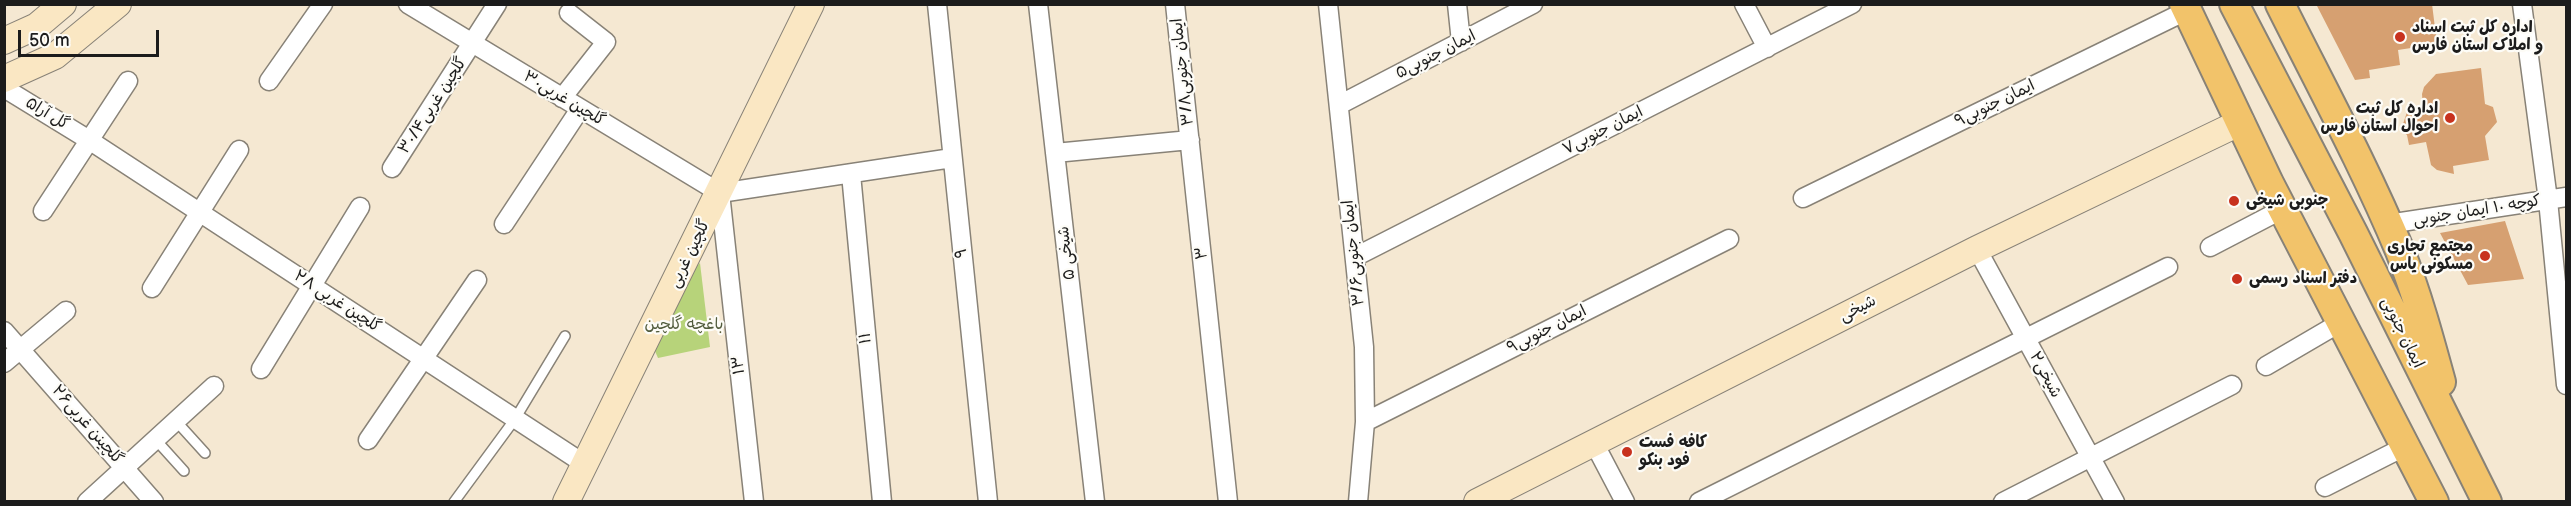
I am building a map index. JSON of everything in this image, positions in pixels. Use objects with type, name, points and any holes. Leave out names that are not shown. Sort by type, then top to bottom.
[{"type":"main road","name":"ایمان جنوبی","points":[[2234,4],[2353,233],[2487,501]]},
{"type":"main road","points":[[2280,4],[2369,181],[2401,254],[2427,329],[2458,445]]},
{"type":"main road","points":[[2184,7],[2283,209],[2343,321],[2434,501]]},
{"type":"street","points":[[4,41],[37,26],[63,4]]},
{"type":"street","points":[[4,79],[55,56],[118,4]]},
{"type":"street","points":[[269,81],[323,4]]},
{"type":"street","name":"گلچین غربی۳۰","points":[[408,4],[720,193]]},
{"type":"street","name":"گلچین غربی۳۰/۴","points":[[392,168],[497,4]]},
{"type":"street","name":"گلچین غربی","points":[[566,501],[586,465],[811,4]]},
{"type":"street","name":"۹","points":[[937,4],[988,501]]},
{"type":"street","name":"شیخی ۵","points":[[1038,4],[1095,501]]},
{"type":"street","name":"ایمان جنوبی۳/۸","points":[[1175,4],[1190,140]]},
{"type":"street","name":"ایمان جنوبی۳/۶","points":[[1328,4],[1364,347],[1365,422],[1359,501]]},
{"type":"street","points":[[1457,4],[1461,42]]},
{"type":"street","name":"ایمان جنوبی۵","points":[[1338,105],[1533,4]]},
{"type":"street","points":[[1744,4],[1767,48]]},
{"type":"street","name":"ایمان جنوبی۷","points":[[1354,257],[1852,4]]},
{"type":"street","points":[[2522,4],[2548,200],[2566,385]]},
{"type":"street","name":"ایمان جنوبی۹","points":[[1803,198],[2184,7]]},
{"type":"street","points":[[562,98],[606,42],[568,13]]},
{"type":"street","points":[[44,211],[88,140],[129,81]]},
{"type":"street","name":"گل آرا۵","points":[[4,88],[88,140]]},
{"type":"street","points":[[504,224],[580,109]]},
{"type":"street","name":"شیخی","points":[[1477,501],[1977,249],[2241,122]]},
{"type":"street","name":"گلچین غربی ۲۸","points":[[88,140],[586,465]]},
{"type":"street","points":[[1055,153],[1190,140]]},
{"type":"street","name":"۳","points":[[1190,140],[1228,501]]},
{"type":"street","points":[[152,288],[239,150]]},
{"type":"street","points":[[720,193],[952,158]]},
{"type":"street","name":"۱۱","points":[[851,174],[882,501]]},
{"type":"street","name":"۱۳","points":[[720,193],[754,501]]},
{"type":"street","name":"کوچه ۱۰ ایمان جنوبی","points":[[2388,224],[2566,197]]},
{"type":"street","points":[[261,369],[360,207]]},
{"type":"street","points":[[2210,247],[2283,209]]},
{"type":"street","name":"ایمان جنوبی۹","points":[[1365,422],[1729,239]]},
{"type":"street","name":"شیخی۲","points":[[1977,249],[2115,501]]},
{"type":"street","points":[[1699,501],[2168,267]]},
{"type":"street","points":[[368,440],[477,280]]},
{"type":"street","points":[[4,363],[66,311]]},
{"type":"street","points":[[2266,366],[2343,321]]},
{"type":"street","name":"گلچینن غربی۲۶","points":[[4,331],[154,501]]},
{"type":"street","points":[[2003,501],[2232,385]]},
{"type":"street","points":[[87,501],[214,386]]},
{"type":"street","points":[[1594,443],[1625,501]]},
{"type":"street","points":[[2325,487],[2406,446]]},
{"type":"lane","points":[[454,501],[514,419],[565,336]]},
{"type":"lane","points":[[176,421],[205,453]]},
{"type":"lane","points":[[156,440],[184,471]]},
{"type":"green space","name":"باغچه گلچین","points":[[700,263],[710,347],[658,358],[651,342],[677,284]]},
{"type":"building","name":"اداره کل ثبت اسناد و املاک استان فارس","points":[[2316,4],[2432,4],[2437,44],[2398,50],[2400,65],[2369,70],[2370,78],[2355,80]]},
{"type":"building","name":"اداره کل ثبت احوال استان فارس","points":[[2481,68],[2485,104],[2493,107],[2497,122],[2485,136],[2489,160],[2453,166],[2454,174],[2437,170],[2431,165],[2426,142],[2409,145],[2407,135],[2402,132],[2408,109],[2423,108],[2424,87],[2436,74]]},
{"type":"building","name":"مجتمع تجاری مسکونی یاس","points":[[2505,221],[2524,279],[2468,285],[2440,233]]},
{"type":"place","name":"اداره کل ثبت اسناد و املاک استان فارس","points":[[2400,37]]},
{"type":"place","name":"اداره کل ثبت احوال استان فارس","points":[[2450,118]]},
{"type":"place","name":"جنوبی شیخی","points":[[2234,201]]},
{"type":"place","name":"مجتمع تجاری مسکونی یاس","points":[[2485,256]]},
{"type":"place","name":"دفتر اسناد رسمی","points":[[2237,279]]},
{"type":"place","name":"کافه فست فود بنکو","points":[[1627,452]]}]
